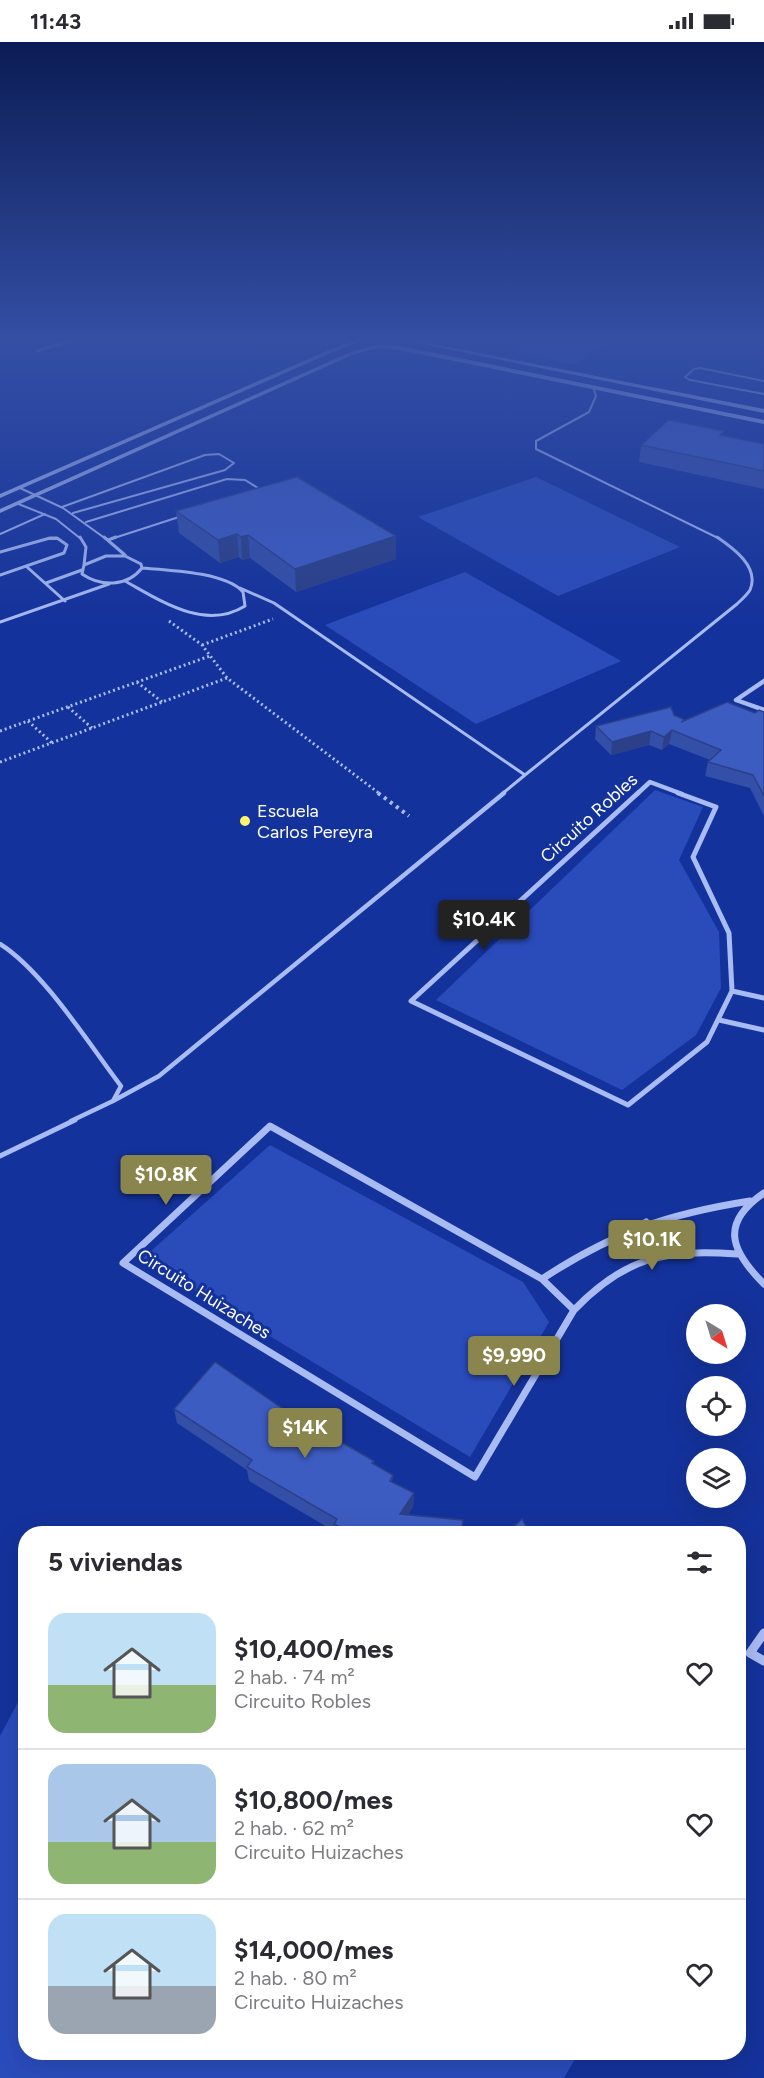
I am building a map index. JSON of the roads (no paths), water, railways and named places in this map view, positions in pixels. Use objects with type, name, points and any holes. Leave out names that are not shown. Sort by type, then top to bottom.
[{"type":"street","points":[[0,496],[143,434]]},
{"type":"street","points":[[0,511],[171,434]]},
{"type":"street","points":[[764,681],[736,700],[764,710]]},
{"type":"street","name":"Circuito Robles","points":[[650,782],[716,807],[693,857],[729,933],[732,991],[719,1020],[707,1042],[628,1105],[411,1002],[650,782]]},
{"type":"street","points":[[732,991],[764,998]]},
{"type":"street","points":[[719,1020],[764,1030]]},
{"type":"street","name":"Circuito Huizaches","points":[[574,1310],[542,1279],[270,1126],[123,1263],[475,1477],[574,1310],[590,1291],[610,1275],[660,1255],[693,1251],[737,1254]]},
{"type":"street","points":[[764,1193],[750,1201],[737,1215],[733,1233],[737,1254],[748,1270],[764,1284]]},
{"type":"street","points":[[542,1279],[574,1256],[609,1237],[646,1222],[697,1208],[750,1201]]},
{"type":"street","points":[[646,1222],[660,1255]]},
{"type":"street","points":[[764,1633],[750,1653],[764,1661]]},
{"type":"lane","points":[[0,1156],[159,1076],[737,604],[749,590],[751,581],[746,564],[736,550],[710,533],[536,449],[536,441],[549,434]]},
{"type":"lane","points":[[62,507],[205,455],[219,454],[234,463],[225,470],[73,513]]},
{"type":"lane","points":[[86,522],[227,479],[238,479],[251,483],[258,490],[253,494]]},
{"type":"lane","points":[[20,488],[37,494],[73,513],[125,556],[138,561],[142,568]]},
{"type":"lane","points":[[16,503],[45,514],[70,529],[84,542],[86,547],[84,565],[81,570],[46,583]]},
{"type":"lane","points":[[0,534],[45,514]]},
{"type":"lane","points":[[108,540],[186,515]]},
{"type":"lane","points":[[0,552],[51,538],[57,538],[67,545],[64,553],[0,575]]},
{"type":"lane","points":[[84,565],[97,558],[125,556]]},
{"type":"lane","points":[[27,567],[65,601]]},
{"type":"lane","points":[[142,568],[194,574],[240,588],[274,603],[525,775]]},
{"type":"lane","points":[[0,622],[125,580],[140,573],[142,568]]},
{"type":"lane","points":[[81,570],[82,574],[94,582],[115,582]]},
{"type":"lane","points":[[125,580],[158,599],[192,612],[220,618],[233,614],[244,606],[246,600],[240,588]]},
{"type":"lane","points":[[0,944],[11,949],[31,971],[121,1086],[113,1101]]},
{"type":"place","name":"Escuela Carlos Pereyra","points":[[245,821]]}]
